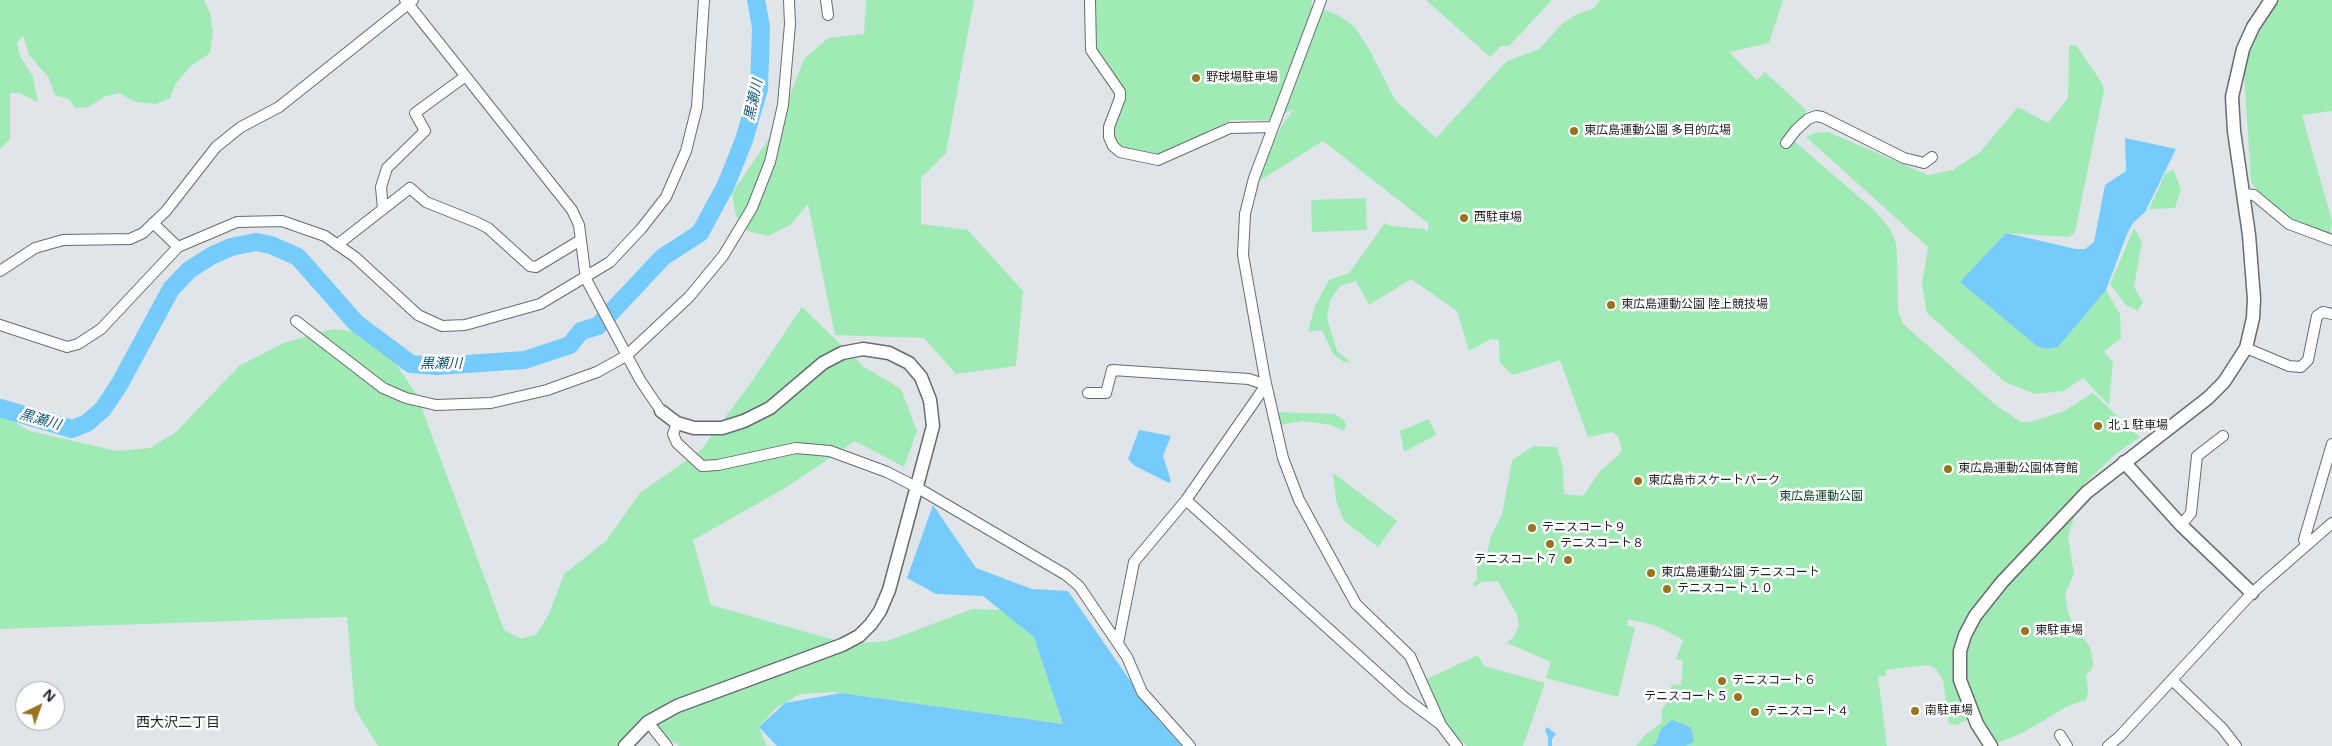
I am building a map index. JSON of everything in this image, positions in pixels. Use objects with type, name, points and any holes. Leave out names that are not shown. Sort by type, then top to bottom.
[{"type":"street","points":[[0,326],[66,347],[78,344],[101,329],[178,247],[237,222],[282,221],[325,236],[355,257],[418,315],[442,326],[465,325],[533,307],[586,278],[610,262],[641,229],[666,197],[686,151],[698,107],[704,0]]},
{"type":"street","points":[[296,321],[383,388],[406,398],[436,404],[492,403],[547,390],[597,372],[625,353],[689,297],[723,256],[752,208],[770,162],[783,105],[790,24],[788,0]]},
{"type":"street","points":[[826,0],[828,15]]},
{"type":"street","points":[[1090,0],[1091,50],[1120,92],[1120,98],[1109,127],[1109,137],[1113,146],[1120,152],[1158,160],[1230,128],[1273,127]]},
{"type":"street","points":[[1321,0],[1254,178],[1246,214],[1243,256],[1266,385],[1282,458],[1299,500],[1356,604],[1410,656],[1441,725],[1457,746]]},
{"type":"street","points":[[1992,746],[1972,712],[1960,680],[1960,651],[1970,626],[2002,582],[2060,519],[2087,492],[2208,398],[2224,382],[2246,348],[2253,318],[2254,299],[2249,235],[2234,131],[2234,89],[2243,49],[2253,27],[2271,0]]},
{"type":"street","points":[[0,271],[35,248],[63,240],[130,239],[143,233],[166,211],[216,147],[241,127],[280,107],[409,1],[572,210],[579,225],[586,278],[625,353],[661,411],[677,423],[694,428],[712,428],[744,421],[770,408],[823,363],[842,353],[863,349],[889,353],[908,363],[921,377],[930,400],[933,426],[918,488],[889,590],[880,612],[859,636],[826,651],[678,706],[648,722],[625,746]]},
{"type":"street","points":[[383,209],[381,187],[387,168],[425,131],[415,113],[463,78]]},
{"type":"street","points":[[1786,143],[1808,119],[1816,116],[1822,117],[1904,158],[1924,163],[1932,158]]},
{"type":"street","points":[[337,244],[410,188],[426,202],[488,228],[530,266],[536,267],[579,241]]},
{"type":"street","points":[[2243,194],[2254,195],[2289,224],[2332,240]]},
{"type":"street","points":[[153,223],[178,247]]},
{"type":"street","points":[[2246,348],[2289,366],[2301,367],[2308,360],[2317,316],[2323,312],[2332,314]]},
{"type":"street","points":[[1088,393],[1106,393],[1112,370],[1249,379],[1266,385]]},
{"type":"street","points":[[1118,643],[1134,562],[1186,500],[1266,385]]},
{"type":"street","points":[[677,423],[673,434],[677,443],[702,466],[718,465],[796,448],[830,451],[887,472],[918,488],[1066,575],[1079,586],[1118,643],[1127,657],[1142,692],[1190,746]]},
{"type":"street","points":[[2181,525],[2191,513],[2197,456],[2223,436]]},
{"type":"street","points":[[2308,544],[2304,540],[2332,444]]},
{"type":"street","points":[[2124,462],[2181,525],[2252,593]]},
{"type":"street","points":[[1186,500],[1405,698],[1441,725]]},
{"type":"street","points":[[2108,746],[2252,593],[2332,523]]},
{"type":"street","points":[[2172,680],[2222,728],[2236,746]]},
{"type":"street","points":[[648,722],[667,746]]},
{"type":"street","points":[[2060,735],[2067,746]]},
{"type":"green space","points":[[0,0],[204,0],[210,13],[213,31],[210,53],[191,66],[176,83],[170,98],[156,104],[135,102],[119,93],[106,96],[88,107],[75,108],[69,99],[55,95],[49,78],[29,55],[23,36],[17,43],[20,56],[33,77],[38,102],[20,93],[10,93],[10,139],[0,149]]},
{"type":"green space","points":[[866,0],[974,0],[946,153],[921,178],[921,224],[968,230],[1023,291],[1016,366],[956,374],[924,338],[835,335],[808,204],[790,225],[768,236],[748,231],[736,216],[732,193],[779,124],[804,59],[828,38],[864,34]]},
{"type":"green space","name":"東広島運動公園","points":[[1093,0],[1312,0],[1311,5],[1338,15],[1354,26],[1369,49],[1395,100],[1436,138],[1507,61],[1539,49],[1562,24],[1575,15],[1594,8],[1600,0],[1783,0],[1769,43],[1729,52],[1757,80],[1765,72],[1807,111],[1786,134],[1874,210],[1890,229],[1895,240],[1897,252],[1898,310],[1903,324],[1997,406],[2021,422],[2030,422],[2062,412],[2093,393],[2140,437],[2117,453],[2084,484],[2068,537],[2074,574],[2065,594],[2067,607],[2072,623],[2090,647],[2093,662],[2092,669],[2086,675],[2088,691],[2086,700],[2068,706],[2024,732],[1998,743],[1977,714],[1957,725],[1949,724],[1943,680],[1936,669],[1929,665],[1886,670],[1886,676],[1878,677],[1887,746],[1685,746],[1690,725],[1685,725],[1661,729],[1656,743],[1651,746],[1636,746],[1643,737],[1662,722],[1662,709],[1667,703],[1672,684],[1681,685],[1683,661],[1676,659],[1683,640],[1657,626],[1628,619],[1627,625],[1635,628],[1618,697],[1546,678],[1551,662],[1507,643],[1514,636],[1519,626],[1517,615],[1498,581],[1482,582],[1474,587],[1473,583],[1477,580],[1477,564],[1485,562],[1491,536],[1502,515],[1512,460],[1534,446],[1557,447],[1563,468],[1564,494],[1583,496],[1601,470],[1619,455],[1622,449],[1618,436],[1612,432],[1588,437],[1560,360],[1513,375],[1500,363],[1499,340],[1491,339],[1469,351],[1457,311],[1411,279],[1369,305],[1356,281],[1340,286],[1330,300],[1327,318],[1337,351],[1351,363],[1344,362],[1333,354],[1322,330],[1308,332],[1315,306],[1329,280],[1349,273],[1385,223],[1392,226],[1424,229],[1427,232],[1429,224],[1323,141],[1259,181],[1274,141],[1284,122],[1294,109],[1272,120],[1232,120],[1166,152],[1155,154],[1120,146],[1115,140],[1113,131],[1126,94],[1095,51]]},
{"type":"green space","points":[[1426,0],[1552,0],[1509,46],[1501,46],[1490,57]]},
{"type":"green space","points":[[2278,0],[2332,0],[2332,111],[2302,115],[2332,221],[2330,234],[2287,220],[2267,203],[2251,182],[2244,72],[2251,46]]},
{"type":"green space","points":[[2076,45],[2102,83],[2104,90],[2075,232],[2070,237],[2006,233],[1961,282],[2037,345],[2046,349],[2058,347],[2106,290],[2120,314],[2121,338],[2104,352],[2113,362],[2109,405],[2083,378],[2064,391],[2035,394],[2005,382],[1927,313],[1922,284],[1928,247],[1806,137],[1815,133],[1828,132],[1928,175],[1953,170],[1980,152],[2018,107],[2048,123],[2068,98],[2069,46]]},
{"type":"green space","points":[[2173,169],[2181,189],[2175,208],[2149,209],[2165,174]]},
{"type":"green space","points":[[1366,198],[1367,230],[1312,232],[1311,200]]},
{"type":"green space","points":[[2134,228],[2142,241],[2134,287],[2143,302],[2138,311],[2126,305],[2110,284]]},
{"type":"green space","points":[[802,307],[864,367],[901,389],[917,431],[904,467],[855,441],[785,488],[693,540],[711,605],[849,644],[888,641],[972,609],[1002,610],[1034,637],[1049,669],[1063,724],[833,692],[800,694],[775,709],[759,727],[767,746],[680,746],[639,720],[618,746],[378,746],[355,709],[347,617],[0,629],[0,414],[30,431],[117,451],[150,448],[175,433],[239,366],[284,343],[333,329],[366,333],[387,351],[417,395],[504,630],[521,639],[537,634],[549,614],[564,574],[606,541],[640,493],[701,450],[750,384]]},
{"type":"green space","points":[[1279,412],[1335,414],[1344,420],[1346,426],[1344,431],[1331,425],[1303,421],[1280,425],[1275,414]]},
{"type":"green space","points":[[1429,419],[1436,435],[1404,452],[1400,431]]},
{"type":"green space","points":[[1333,473],[1397,521],[1378,547],[1344,521],[1336,500]]},
{"type":"green space","points":[[1478,655],[1484,666],[1545,683],[1523,746],[1467,746],[1448,728],[1427,679]]},
{"type":"water","points":[[2125,138],[2176,149],[2145,212],[2133,223],[2127,234],[2106,290],[2058,347],[2046,349],[2037,346],[1960,282],[2006,233],[2076,249],[2085,249],[2094,242],[2105,185],[2126,171]]},
{"type":"water","points":[[1139,430],[1171,436],[1163,456],[1171,481],[1169,483],[1135,466],[1128,459]]},
{"type":"water","points":[[933,505],[976,568],[1032,589],[1068,591],[1154,715],[1182,746],[777,746],[759,727],[785,703],[841,693],[1063,724],[1034,637],[983,596],[936,594],[907,578]]},
{"type":"water","points":[[1672,720],[1691,727],[1694,742],[1685,746],[1651,746],[1656,743],[1661,729]]},
{"type":"water","points":[[1547,727],[1556,734],[1552,739],[1552,746],[1548,746],[1545,730]]},
{"type":"waterway","name":"黒瀬川","points":[[0,408],[72,429],[87,423],[103,409],[119,385],[171,289],[189,270],[211,256],[231,247],[256,242],[271,245],[298,257],[356,323],[411,364],[437,366],[525,360],[570,345],[581,331],[598,326],[663,257],[700,233],[726,185],[744,140],[759,89],[761,27],[756,0]]},
{"type":"place","name":"野球場駐車場","points":[[1196,78]]},
{"type":"place","name":"東広島運動公園 多目的広場","points":[[1574,131]]},
{"type":"place","name":"西駐車場","points":[[1464,218]]},
{"type":"place","name":"東広島運動公園 陸上競技場","points":[[1611,305]]},
{"type":"place","name":"北１駐車場","points":[[2098,426]]},
{"type":"place","name":"東広島運動公園体育館","points":[[1948,469]]},
{"type":"place","name":"東広島市スケートパーク","points":[[1638,481]]},
{"type":"place","name":"テニスコート９","points":[[1532,528]]},
{"type":"place","name":"テニスコート８","points":[[1550,544]]},
{"type":"place","name":"テニスコート７","points":[[1568,560]]},
{"type":"place","name":"東広島運動公園 テニスコート","points":[[1651,573]]},
{"type":"place","name":"テニスコート１０","points":[[1667,589]]},
{"type":"place","name":"東駐車場","points":[[2025,631]]},
{"type":"place","name":"テニスコート６","points":[[1722,681]]},
{"type":"place","name":"テニスコート５","points":[[1738,697]]},
{"type":"place","name":"南駐車場","points":[[1915,711]]},
{"type":"place","name":"テニスコート４","points":[[1755,712]]},
{"type":"district","name":"西大沢二丁目","points":[[178,723]]}]
